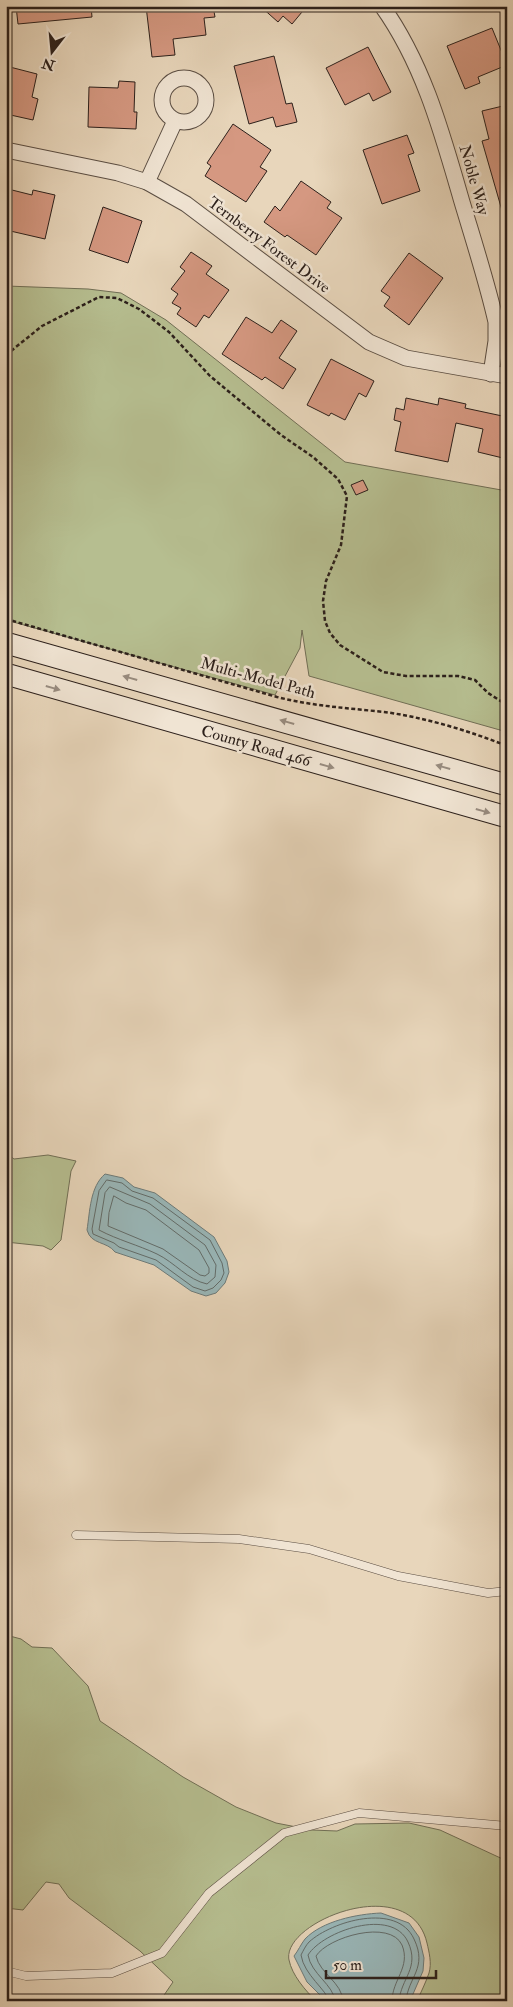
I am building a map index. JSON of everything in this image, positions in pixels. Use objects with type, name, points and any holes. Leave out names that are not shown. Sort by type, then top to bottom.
[{"type":"main road","name":"County Road 466","points":[[6,643],[507,785]]},
{"type":"main road","name":"County Road 466","points":[[6,674],[507,817]]},
{"type":"street","name":"Noble Way","points":[[382,6],[414,59],[427,87],[447,151],[496,322],[496,341],[491,374]]},
{"type":"street","points":[[147,182],[175,121]]},
{"type":"street","name":"Ternberry Forest Drive","points":[[6,150],[118,173],[147,182],[186,204],[369,342],[406,358],[507,376]]},
{"type":"lane","points":[[76,1536],[239,1539],[309,1549],[398,1576],[488,1592],[507,1591]]},
{"type":"lane","points":[[6,1971],[26,1976],[112,1973],[162,1953],[209,1893],[284,1833],[359,1813],[507,1826]]},
{"type":"path","points":[[8,353],[42,326],[99,297],[117,298],[139,309],[169,332],[210,376],[338,479],[348,496],[342,545],[326,581],[323,601],[325,621],[330,634],[340,645],[384,672],[406,676],[458,676],[475,680],[488,693],[507,705]]},
{"type":"path","name":"Multi-Model Path","points":[[6,619],[277,697],[309,705],[385,712],[419,719],[507,746]]},
{"type":"green space","points":[[6,286],[88,289],[121,293],[166,320],[345,462],[507,491],[507,732],[309,676],[302,630],[300,648],[275,695],[6,620]]},
{"type":"green space","points":[[6,1153],[14,1159],[48,1155],[76,1161],[71,1171],[61,1240],[51,1250],[43,1246],[6,1242]]},
{"type":"green space","points":[[6,1635],[21,1639],[32,1647],[52,1648],[88,1686],[100,1721],[183,1777],[236,1807],[276,1823],[312,1830],[337,1831],[355,1824],[409,1823],[440,1830],[507,1861],[507,2001],[417,2001],[430,1969],[429,1950],[416,1921],[397,1910],[374,1906],[349,1910],[325,1919],[305,1931],[292,1945],[289,1960],[293,1971],[303,1987],[316,2001],[160,2001],[173,1982],[140,1951],[69,1898],[59,1884],[46,1882],[23,1910],[6,1908]]},
{"type":"water","points":[[105,1174],[123,1178],[134,1187],[155,1193],[214,1237],[227,1261],[229,1272],[225,1283],[216,1293],[206,1296],[191,1291],[154,1265],[115,1252],[89,1235],[87,1230],[94,1192],[100,1179]]},
{"type":"water","points":[[381,1913],[409,1923],[419,1937],[424,1958],[423,1971],[410,2001],[326,2001],[307,1982],[294,1956],[305,1939],[321,1927],[351,1917]]},
{"type":"building","points":[[16,6],[91,6],[92,17],[18,24]]},
{"type":"building","points":[[146,6],[213,6],[215,17],[204,18],[206,35],[173,39],[175,55],[152,57]]},
{"type":"building","points":[[260,6],[307,6],[292,24],[283,16],[278,22]]},
{"type":"building","points":[[492,28],[507,65],[478,77],[480,83],[465,89],[447,46]]},
{"type":"building","points":[[368,47],[391,92],[373,101],[369,93],[345,105],[326,68]]},
{"type":"building","points":[[274,56],[286,104],[292,103],[297,122],[276,127],[273,117],[249,124],[234,66]]},
{"type":"building","points":[[6,66],[37,74],[32,97],[38,99],[33,120],[6,114]]},
{"type":"building","points":[[119,81],[135,82],[134,112],[137,112],[136,129],[88,127],[89,87],[118,88]]},
{"type":"building","points":[[507,105],[507,154],[502,155],[507,171],[507,214],[503,214],[482,141],[489,139],[482,111]]},
{"type":"building","points":[[233,124],[271,150],[260,167],[267,171],[246,202],[205,176],[211,166],[207,163]]},
{"type":"building","points":[[407,135],[414,153],[408,155],[420,191],[382,204],[363,150]]},
{"type":"building","points":[[301,181],[331,202],[327,208],[342,218],[316,255],[264,222],[275,206],[280,211]]},
{"type":"building","points":[[8,189],[32,195],[33,190],[55,195],[45,239],[6,230]]},
{"type":"building","points":[[103,207],[142,221],[128,263],[89,250]]},
{"type":"building","points":[[191,252],[212,266],[206,274],[229,290],[209,318],[204,315],[196,327],[177,314],[181,308],[172,303],[178,294],[171,289],[185,271],[180,267]]},
{"type":"building","points":[[409,253],[443,278],[409,325],[384,306],[390,297],[381,291]]},
{"type":"building","points":[[246,317],[272,333],[281,320],[297,331],[279,358],[296,369],[283,389],[265,377],[262,380],[222,354]]},
{"type":"building","points":[[331,359],[374,381],[366,397],[359,393],[345,420],[331,413],[329,416],[307,405]]},
{"type":"building","points":[[406,398],[438,405],[439,398],[466,404],[465,408],[507,417],[507,459],[478,452],[483,429],[456,423],[448,462],[395,451],[401,422],[394,420],[396,408],[404,410]]},
{"type":"building","points":[[363,480],[368,490],[356,495],[351,485]]}]
